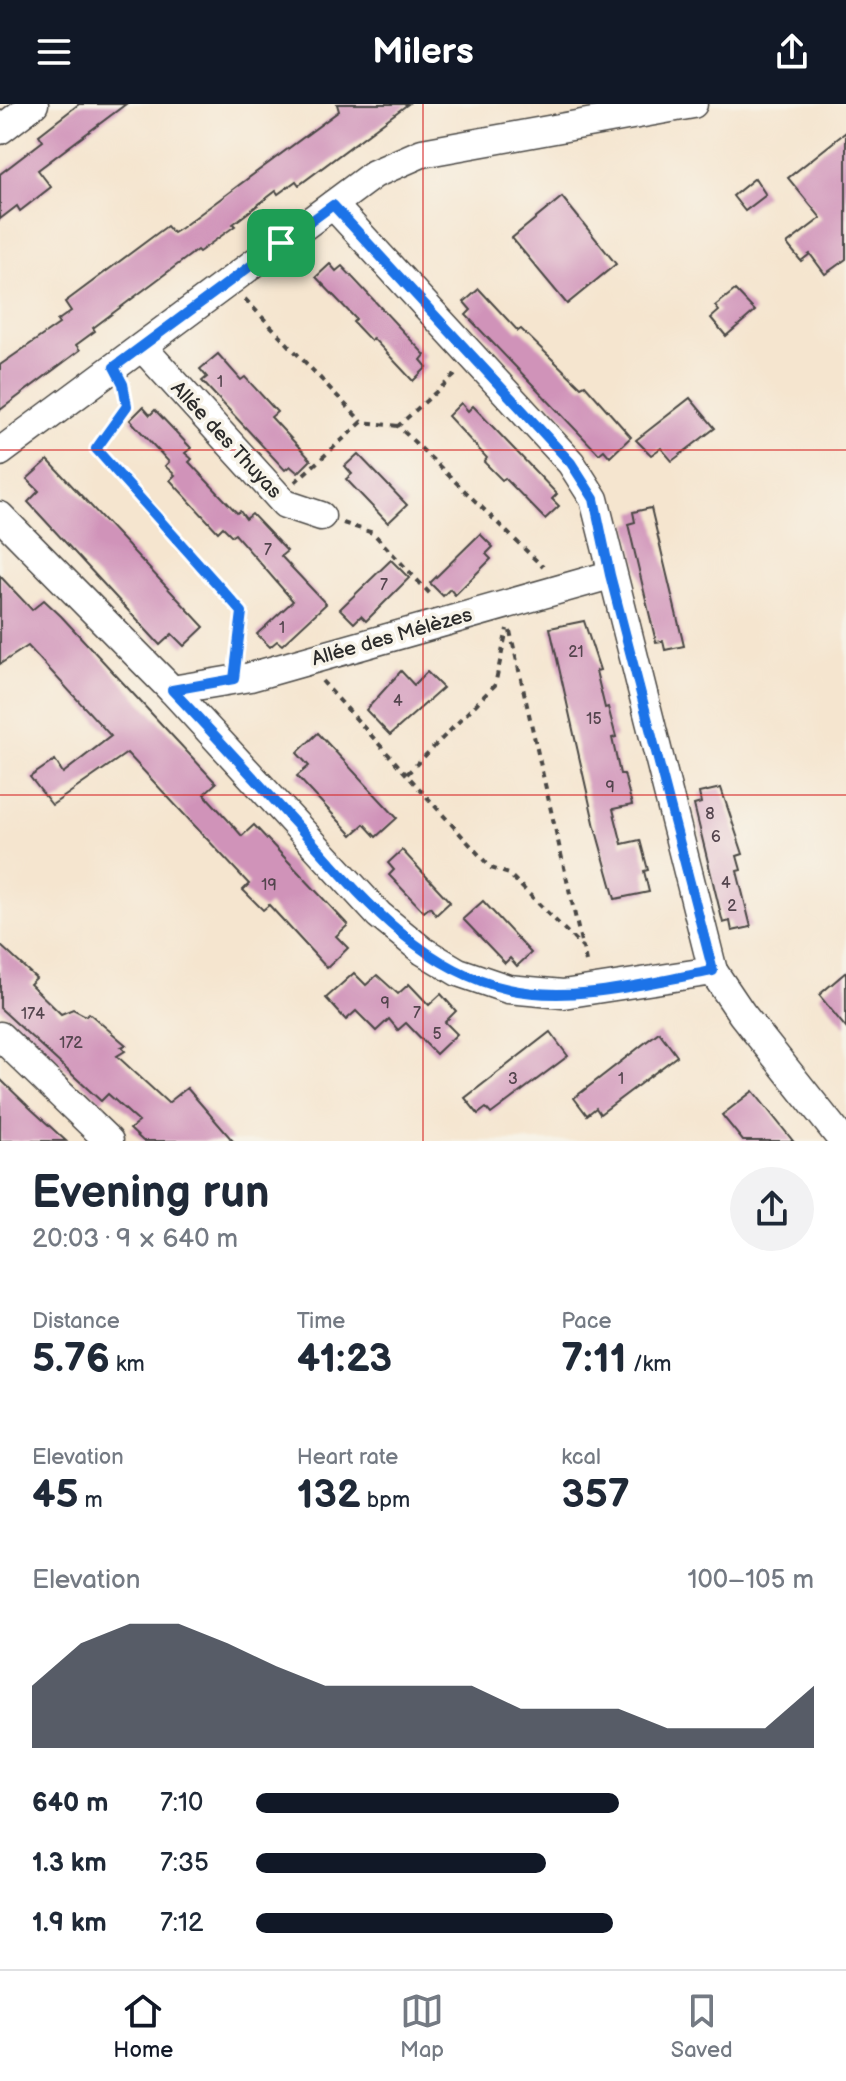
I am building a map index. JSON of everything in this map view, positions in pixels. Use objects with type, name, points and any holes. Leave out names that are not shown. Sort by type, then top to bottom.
[{"type":"street","points":[[0,130],[34,104]]},
{"type":"street","points":[[0,452],[374,174],[422,153],[693,104]]},
{"type":"street","points":[[333,205],[571,463],[594,499],[610,575],[713,971],[742,1014],[843,1141]]},
{"type":"street","name":"Allée des Thuyas","points":[[142,347],[285,504],[321,516]]},
{"type":"street","points":[[0,516],[172,690],[379,915],[423,951],[458,972],[508,989],[563,994],[713,971]]},
{"type":"street","name":"Allée des Mélèzes","points":[[172,690],[304,662],[610,575]]},
{"type":"street","points":[[0,1036],[109,1141]]},
{"type":"path","points":[[229,282],[362,422],[398,426],[565,588]]},
{"type":"path","points":[[398,426],[473,358]]},
{"type":"path","points":[[114,367],[123,384],[127,406],[96,449],[242,612],[234,679]]},
{"type":"path","points":[[278,497],[362,422]]},
{"type":"path","points":[[321,516],[373,533],[454,619]]},
{"type":"path","points":[[407,774],[495,685],[508,623],[593,990]]},
{"type":"path","points":[[304,662],[491,868],[509,874],[583,948]]},
{"type":"building","points":[[79,104],[126,104],[38,170],[51,187],[20,211],[17,206],[0,219],[0,174],[43,141],[39,135]]},
{"type":"building","points":[[337,104],[408,104],[299,185],[296,181],[278,194],[276,191],[233,224],[235,226],[199,252],[197,250],[93,328],[95,331],[76,345],[80,350],[0,410],[0,365],[59,324],[57,321],[71,311],[65,302],[167,226],[173,233],[181,228],[339,111]]},
{"type":"building","points":[[846,132],[846,259],[825,274],[810,254],[801,261],[787,244],[821,218],[788,178]]},
{"type":"building","points":[[755,178],[766,195],[745,211],[733,196]]},
{"type":"building","points":[[562,197],[616,264],[567,304],[512,238]]},
{"type":"building","points":[[330,264],[336,271],[342,266],[425,355],[421,360],[427,367],[413,381],[373,338],[371,341],[353,322],[356,319],[316,277]]},
{"type":"building","points":[[479,289],[518,331],[521,329],[581,387],[585,385],[631,437],[610,457],[604,450],[599,454],[466,315],[471,310],[464,302]]},
{"type":"building","points":[[735,290],[755,311],[726,336],[711,318],[719,311],[715,306]]},
{"type":"building","points":[[218,354],[241,380],[245,377],[277,412],[271,417],[311,460],[298,473],[290,466],[285,470],[202,381],[207,377],[200,369]]},
{"type":"building","points":[[690,398],[715,428],[672,461],[661,448],[651,455],[636,440]]},
{"type":"building","points":[[461,403],[468,411],[473,406],[557,494],[552,499],[559,506],[545,519],[505,478],[502,480],[484,462],[487,458],[448,416]]},
{"type":"building","points":[[143,407],[150,415],[155,410],[191,448],[185,453],[192,459],[189,462],[237,513],[240,511],[246,519],[252,514],[287,551],[281,556],[326,604],[282,645],[277,641],[270,647],[257,634],[293,601],[235,534],[232,536],[223,527],[218,532],[170,480],[175,475],[165,466],[169,462],[130,420]]},
{"type":"building","points":[[358,454],[407,505],[388,523],[346,479],[352,474],[345,466]]},
{"type":"building","points":[[48,460],[204,627],[184,646],[172,634],[160,645],[28,502],[39,491],[27,479]]},
{"type":"building","points":[[651,508],[684,646],[665,650],[663,641],[656,642],[628,524],[635,522],[633,512]]},
{"type":"building","points":[[480,534],[493,547],[486,554],[491,559],[455,595],[450,589],[443,596],[430,583]]},
{"type":"building","points":[[391,560],[409,578],[366,621],[361,616],[354,623],[340,609]]},
{"type":"building","points":[[0,576],[32,610],[44,600],[61,616],[216,783],[204,794],[242,836],[254,825],[348,925],[336,936],[348,948],[327,968],[269,905],[263,910],[243,890],[249,884],[127,753],[52,805],[30,777],[55,760],[63,773],[111,736],[28,646],[0,664]]},
{"type":"building","points":[[584,621],[600,670],[596,671],[605,708],[608,707],[616,737],[612,738],[620,774],[624,774],[632,805],[613,809],[622,844],[640,840],[648,870],[644,871],[649,892],[615,899],[595,827],[550,628]]},
{"type":"building","points":[[401,671],[414,685],[427,672],[443,688],[390,735],[366,710]]},
{"type":"building","points":[[318,733],[397,818],[376,837],[364,824],[352,835],[297,776],[309,766],[297,753]]},
{"type":"building","points":[[721,788],[743,854],[737,856],[741,870],[737,871],[751,927],[732,931],[730,921],[723,923],[694,805],[701,803],[699,793]]},
{"type":"building","points":[[402,850],[450,902],[436,915],[430,907],[424,912],[389,875],[394,870],[388,863]]},
{"type":"building","points":[[483,901],[531,953],[517,966],[510,958],[505,963],[463,919]]},
{"type":"building","points":[[0,945],[36,978],[30,984],[61,1014],[73,1009],[86,1016],[89,1013],[126,1045],[121,1047],[125,1051],[117,1056],[168,1103],[187,1088],[233,1141],[143,1141],[130,1129],[139,1122],[108,1094],[101,1101],[0,1008]]},
{"type":"building","points":[[846,972],[846,1028],[819,995]]},
{"type":"building","points":[[354,973],[366,985],[377,975],[398,994],[409,984],[429,1005],[441,994],[456,1011],[445,1022],[457,1034],[436,1054],[406,1023],[398,1030],[389,1019],[376,1031],[356,1011],[346,1020],[326,998]]},
{"type":"building","points":[[550,1032],[568,1056],[491,1114],[486,1108],[478,1114],[465,1098]]},
{"type":"building","points":[[659,1032],[677,1056],[600,1114],[596,1108],[587,1115],[574,1098]]},
{"type":"building","points":[[0,1079],[30,1108],[66,1141],[0,1141]]},
{"type":"building","points":[[753,1091],[793,1141],[743,1141],[722,1115]]},
{"type":"route","points":[[333,205],[571,463],[594,499],[610,575],[713,971],[563,994],[508,989],[458,972],[423,951],[379,915],[172,690],[234,679],[242,612],[96,449],[127,406],[123,384],[114,367],[281,243],[333,205]]}]
